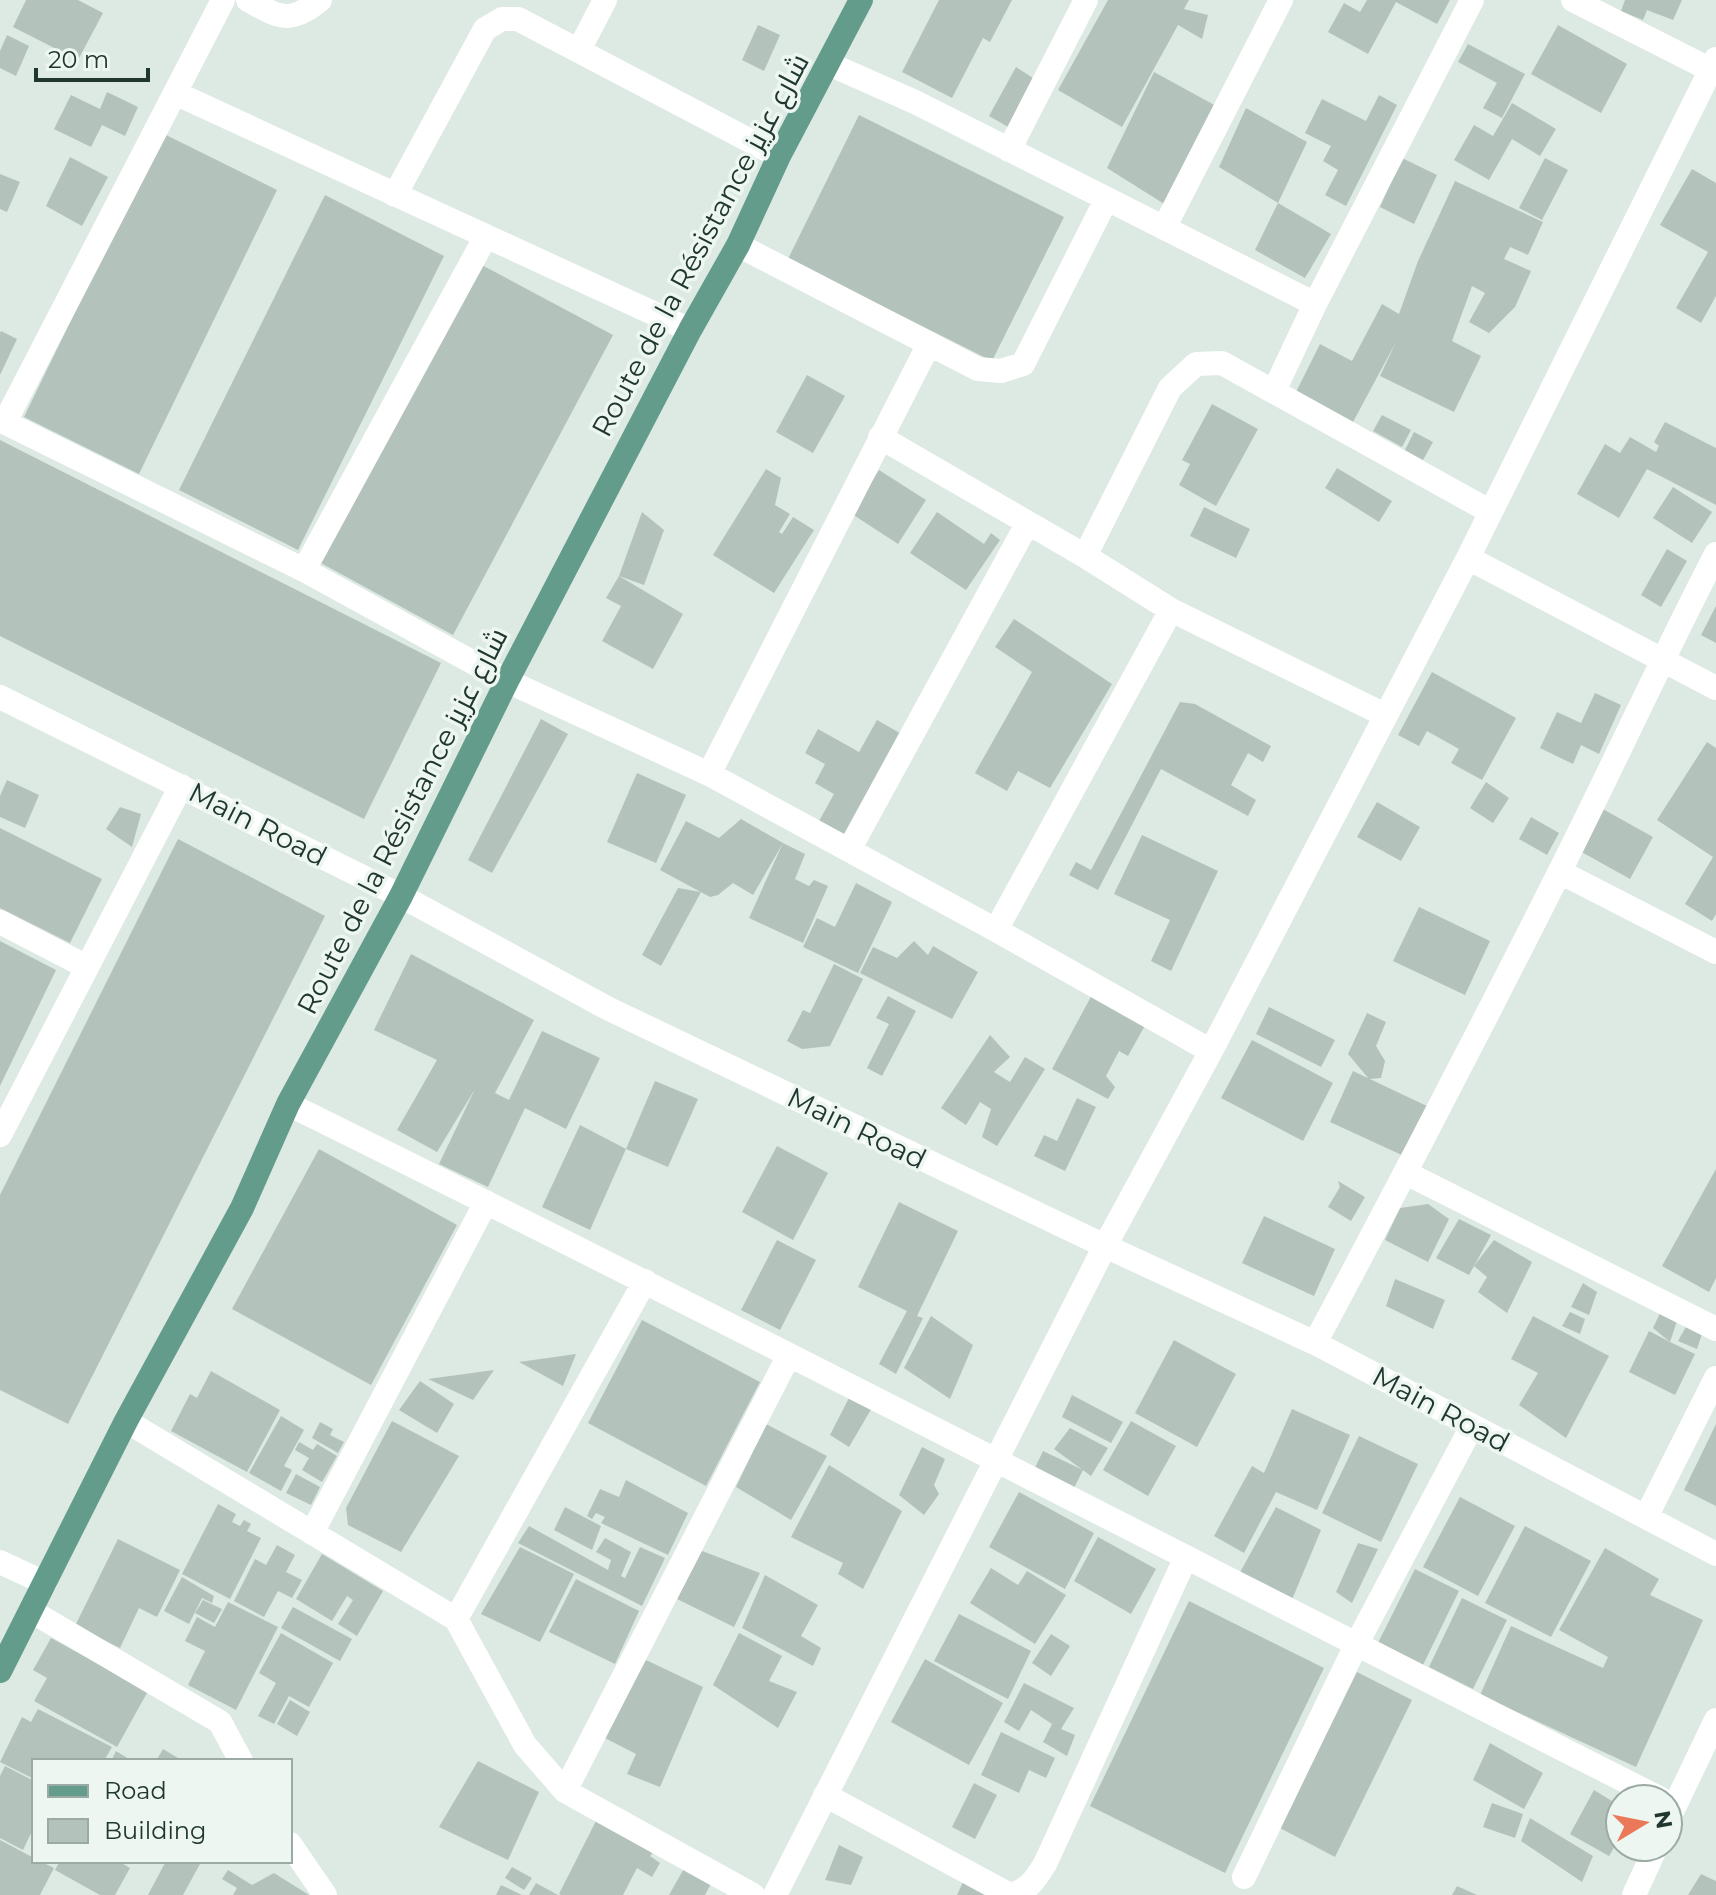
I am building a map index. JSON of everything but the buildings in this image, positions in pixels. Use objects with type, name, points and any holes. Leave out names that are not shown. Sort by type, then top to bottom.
[{"type":"main road","name":"Route de la Résistance شارع عزيز","points":[[0,1671],[126,1421],[242,1208],[288,1104],[401,896],[507,681],[690,330],[738,245],[779,156],[861,0]]},
{"type":"street","points":[[223,0],[2,421],[304,570],[507,681],[709,774],[1211,1051]]},
{"type":"street","points":[[248,0],[279,17],[305,12],[320,0]]},
{"type":"street","points":[[579,50],[605,0]]},
{"type":"street","points":[[1009,150],[1086,0]]},
{"type":"street","points":[[1164,228],[1281,0]]},
{"type":"street","points":[[1274,391],[1315,304],[1472,0]]},
{"type":"street","points":[[775,1895],[1105,1246],[1211,1051],[1468,558],[1713,64],[1573,0]]},
{"type":"street","points":[[395,195],[485,29],[502,19],[518,19],[779,156]]},
{"type":"street","points":[[829,64],[915,102],[1315,304]]},
{"type":"street","points":[[175,93],[690,330]]},
{"type":"street","points":[[738,245],[978,369],[1001,371],[1023,364],[1106,200]]},
{"type":"street","points":[[304,570],[486,236]]},
{"type":"street","points":[[709,774],[929,344]]},
{"type":"street","points":[[1085,556],[1170,388],[1196,364],[1222,363],[1491,512]]},
{"type":"street","points":[[880,437],[1085,556],[1171,610],[1385,715]]},
{"type":"street","points":[[849,850],[1027,524]]},
{"type":"street","points":[[1315,1343],[1560,872],[1661,660],[1716,554]]},
{"type":"street","points":[[1468,558],[1716,688]]},
{"type":"street","points":[[996,930],[1171,610]]},
{"type":"street","name":"Main Road","points":[[0,697],[401,896],[609,1009],[1315,1343],[1716,1554]]},
{"type":"street","points":[[0,1135],[181,786]]},
{"type":"street","points":[[1560,872],[1716,952]]},
{"type":"street","points":[[0,922],[87,967]]},
{"type":"street","points":[[288,1104],[645,1281],[1622,1783]]},
{"type":"street","points":[[1406,1173],[1716,1329]]},
{"type":"street","points":[[312,1533],[486,1202]]},
{"type":"street","points":[[456,1619],[645,1281]]},
{"type":"street","points":[[565,1791],[789,1355]]},
{"type":"street","points":[[1646,1517],[1716,1378]]},
{"type":"street","points":[[126,1421],[456,1619],[525,1745],[565,1791],[753,1895]]},
{"type":"street","points":[[1244,1877],[1356,1645],[1472,1426]]},
{"type":"street","points":[[825,1795],[1010,1895],[1021,1893],[1034,1882],[1045,1864],[1186,1557]]},
{"type":"street","points":[[0,1562],[45,1583]]},
{"type":"street","points":[[31,1611],[220,1722],[240,1759]]},
{"type":"street","points":[[1681,1783],[1716,1720]]},
{"type":"street","points":[[292,1847],[325,1895]]},
{"type":"street","points":[[1634,1895],[1649,1863]]}]
